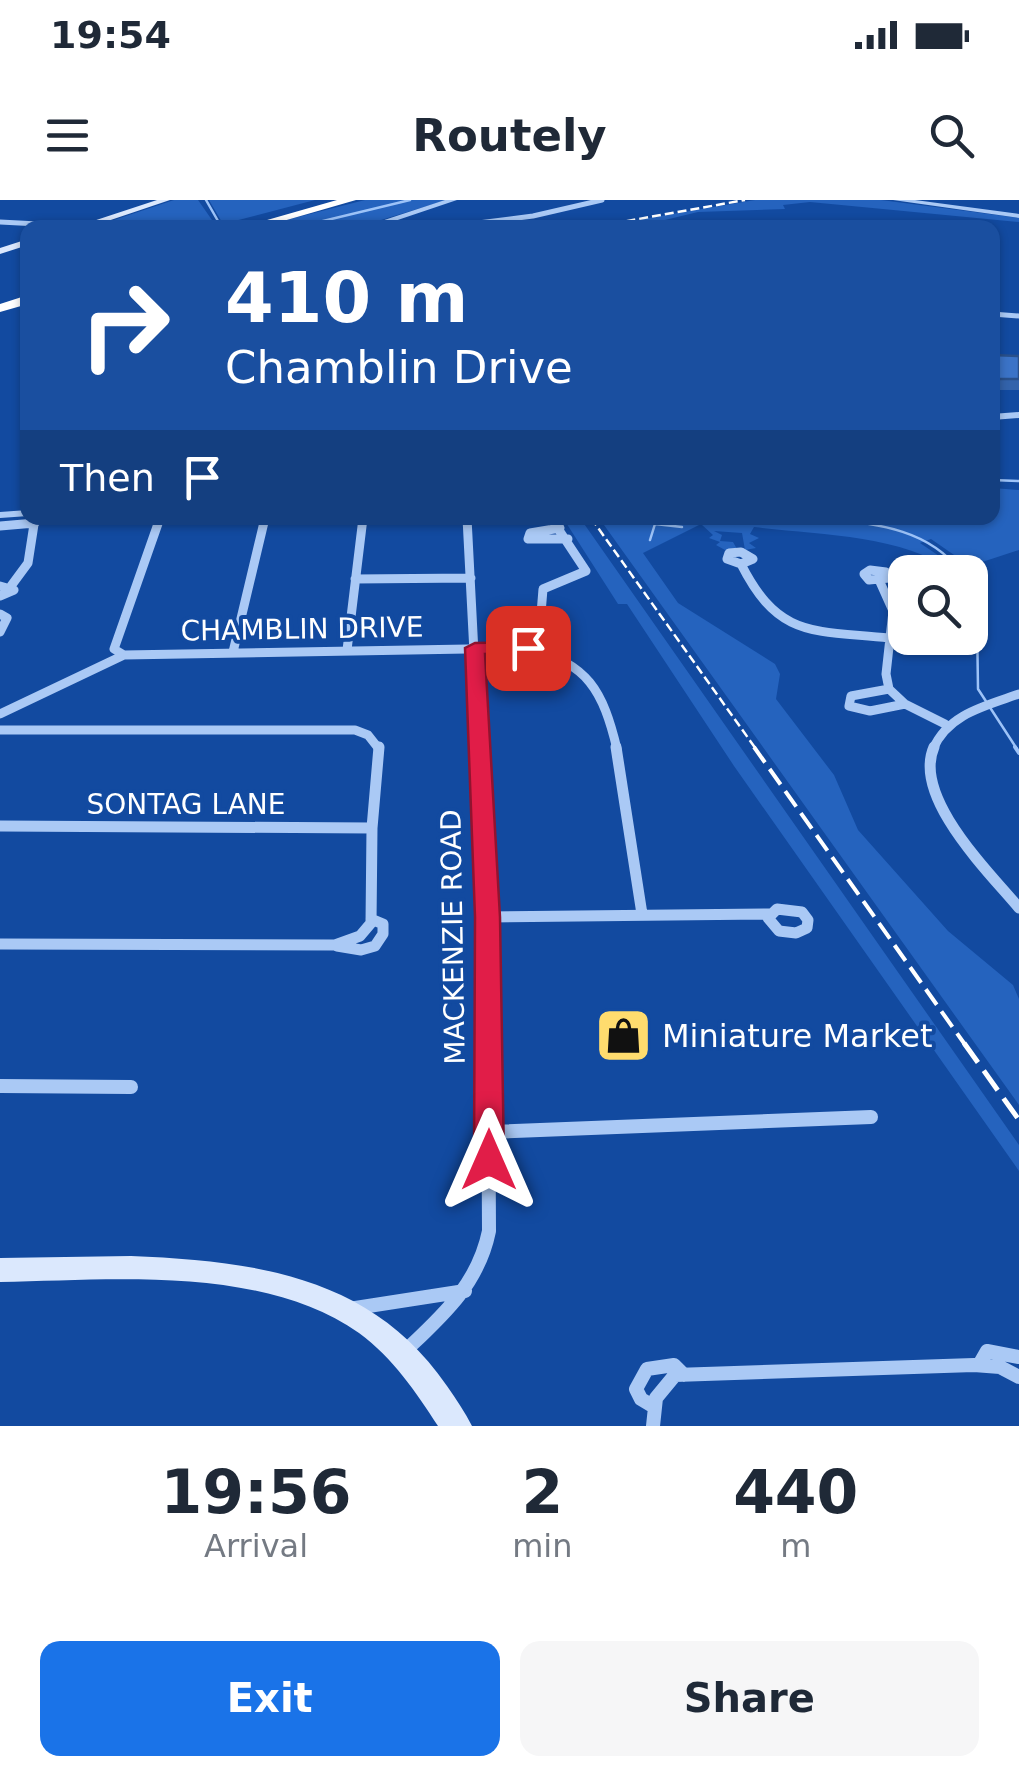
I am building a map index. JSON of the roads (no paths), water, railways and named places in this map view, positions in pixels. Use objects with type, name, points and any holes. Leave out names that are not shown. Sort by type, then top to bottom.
[{"type":"highway","points":[[258,220],[328,200]]},
{"type":"highway","points":[[262,220],[350,200]]},
{"type":"main road","points":[[105,220],[166,200]]},
{"type":"main road","points":[[0,1270],[220,1270],[287,1284],[345,1309],[403,1352],[433,1388],[456,1426]]},
{"type":"street","points":[[390,220],[454,200]]},
{"type":"street","points":[[501,220],[602,200]]},
{"type":"street","points":[[896,200],[1019,216]]},
{"type":"street","points":[[952,208],[960,200]]},
{"type":"street","points":[[0,586],[11,586],[26,570],[34,550],[35,525]]},
{"type":"street","points":[[0,714],[124,656],[114,649],[158,525]]},
{"type":"street","points":[[233,652],[262,525]]},
{"type":"street","points":[[346,650],[362,525]]},
{"type":"street","name":"MACKENZIE ROAD","points":[[403,1352],[466,1290],[484,1262],[487,1248],[487,917],[466,525]]},
{"type":"street","points":[[528,648],[540,626],[544,589],[584,576],[586,571],[558,525]]},
{"type":"street","points":[[560,528],[530,532],[528,539],[568,539]]},
{"type":"street","points":[[741,564],[763,604],[780,618],[814,628],[888,638]]},
{"type":"street","points":[[355,579],[470,578]]},
{"type":"street","points":[[880,582],[888,595]]},
{"type":"street","points":[[0,596],[13,592],[11,586]]},
{"type":"street","points":[[0,614],[7,618],[0,632]]},
{"type":"street","name":"CHAMBLIN DRIVE","points":[[124,656],[528,648],[574,664],[584,674],[612,724],[642,914]]},
{"type":"street","points":[[888,650],[889,689],[904,704],[945,724]]},
{"type":"street","points":[[889,689],[851,696],[849,706],[860,712],[874,712],[904,704]]},
{"type":"street","points":[[1019,694],[995,700],[945,724],[934,738],[928,776],[938,809],[1019,908]]},
{"type":"street","points":[[0,730],[355,730],[368,735],[379,746],[372,828],[371,919],[360,936],[335,946]]},
{"type":"street","name":"SONTAG LANE","points":[[0,826],[372,828]]},
{"type":"street","points":[[487,917],[769,914]]},
{"type":"street","points":[[0,944],[335,946],[357,952],[378,944],[384,934],[383,924],[371,919]]},
{"type":"street","points":[[0,1086],[131,1086]]},
{"type":"street","points":[[489,1132],[871,1117]]},
{"type":"street","points":[[345,1309],[466,1290]]},
{"type":"street","points":[[979,1365],[987,1351],[1019,1357]]},
{"type":"street","points":[[651,1405],[641,1399],[636,1389],[647,1370],[660,1364],[674,1364],[684,1375]]},
{"type":"street","points":[[653,1426],[651,1405],[659,1388],[675,1375],[979,1365],[1000,1367],[1019,1376]]},
{"type":"waterway","points":[[206,200],[217,220]]},
{"type":"waterway","points":[[327,220],[410,200]]},
{"type":"waterway","points":[[1000,480],[1019,481]]},
{"type":"waterway","points":[[650,540],[655,525]]},
{"type":"waterway","points":[[664,525],[682,527]]},
{"type":"waterway","points":[[872,525],[915,537],[944,555]]},
{"type":"waterway","points":[[978,655],[978,689],[1017,749]]},
{"type":"waterway","points":[[1015,747],[1019,753]]},
{"type":"railway","points":[[633,220],[745,200]]},
{"type":"railway","points":[[596,525],[756,749]]},
{"type":"railway","points":[[754,747],[966,1046]]},
{"type":"railway","points":[[964,1043],[1019,1120]]},
{"type":"place","name":"Miniature Market","points":[[623,1036]]}]
